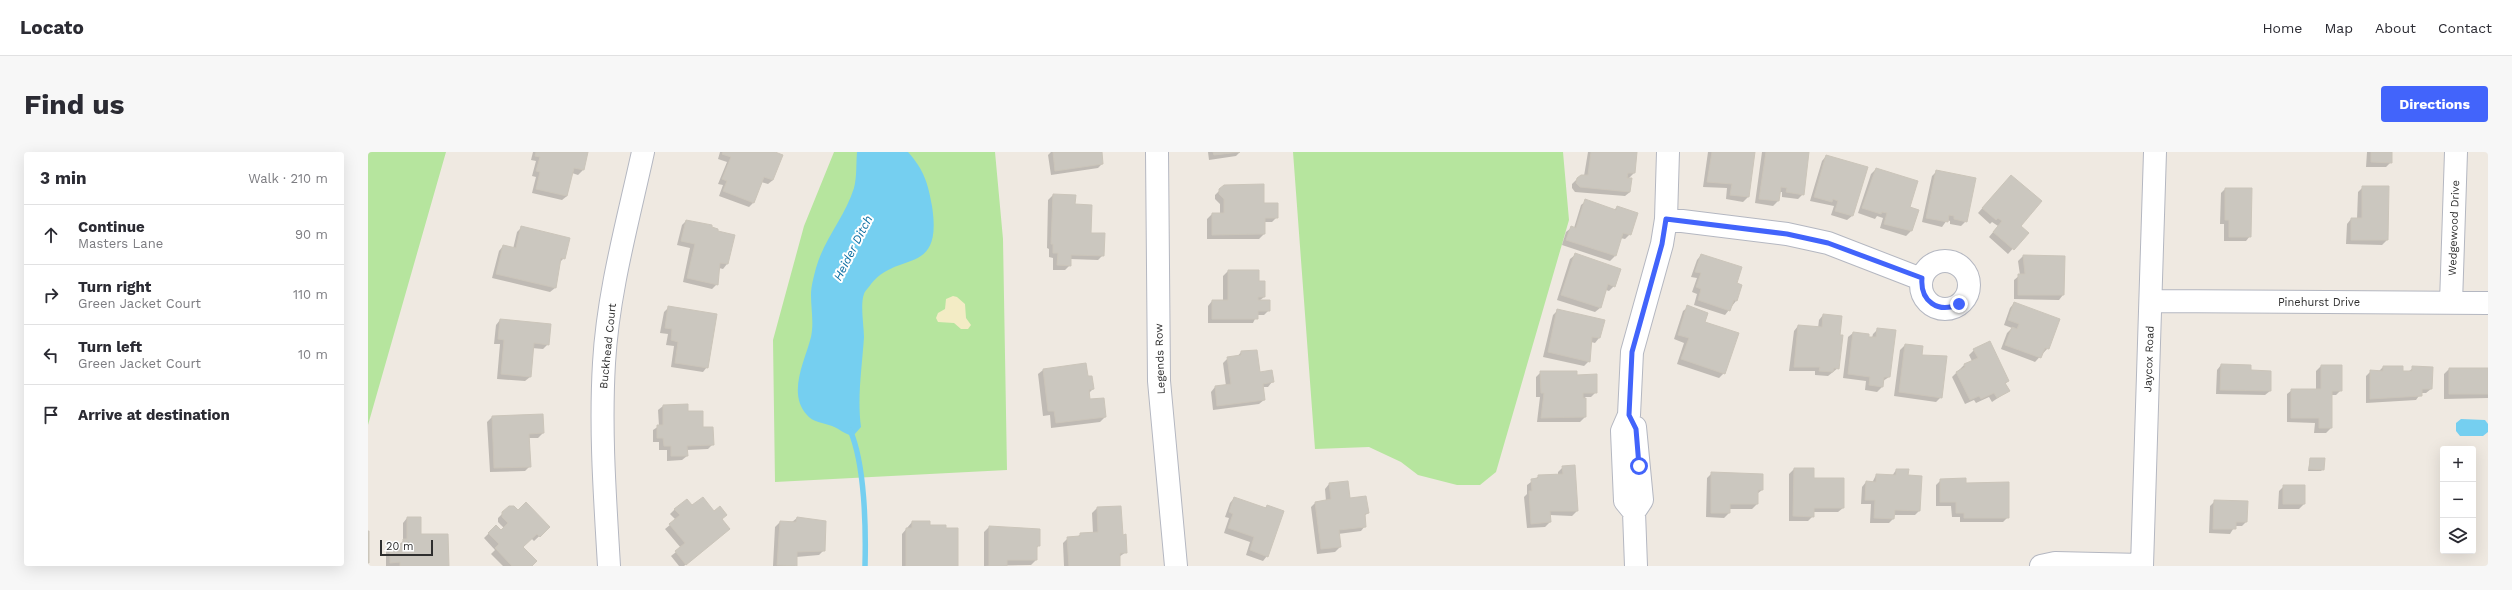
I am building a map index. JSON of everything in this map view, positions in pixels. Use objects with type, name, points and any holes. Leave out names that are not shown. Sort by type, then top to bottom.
[{"type":"street","name":"Buckhead Court","points":[[609,566],[602,435],[604,362],[616,278],[643,152]]},
{"type":"street","name":"Legends Row","points":[[1157,152],[1159,381],[1176,566]]},
{"type":"street","points":[[1636,566],[1634,512],[1625,501],[1632,466],[1622,431],[1629,415],[1632,352],[1662,244],[1666,219],[1668,152]]},
{"type":"street","name":"Jaycox Road","points":[[2142,566],[2155,152]]},
{"type":"street","name":"Wedgewood Drive","points":[[2451,303],[2456,152]]},
{"type":"street","points":[[1666,219],[1787,234],[1828,243],[1922,278]]},
{"type":"street","name":"Pinehurst Drive","points":[[2151,301],[2488,303]]},
{"type":"street","points":[[2041,566],[2055,563],[2142,566]]},
{"type":"green space","points":[[368,152],[446,152],[368,425]]},
{"type":"green space","points":[[834,152],[995,152],[1003,239],[1007,470],[775,482],[773,340],[804,226]]},
{"type":"green space","points":[[1293,152],[1563,152],[1569,220],[1496,472],[1480,485],[1457,485],[1418,475],[1401,462],[1369,447],[1315,449]]},
{"type":"sand","points":[[953,296],[957,297],[965,304],[966,318],[971,325],[968,329],[961,329],[954,323],[938,322],[936,318],[938,313],[945,309],[946,299]]},
{"type":"water","points":[[857,152],[908,152],[922,171],[927,184],[932,206],[934,228],[931,243],[925,253],[916,259],[893,267],[882,274],[871,284],[864,294],[862,309],[864,337],[860,394],[861,427],[853,436],[832,426],[815,421],[809,417],[801,406],[798,397],[798,387],[799,377],[812,332],[811,292],[814,274],[824,247],[845,209],[854,188]]},
{"type":"water","points":[[2461,419],[2485,420],[2488,424],[2488,432],[2483,436],[2460,436],[2456,431],[2456,423]]},
{"type":"building","points":[[536,152],[588,152],[584,170],[574,168],[567,196],[536,189],[540,172],[536,171],[540,157],[535,156]]},
{"type":"building","points":[[723,152],[775,152],[783,155],[773,180],[764,177],[754,203],[723,191],[727,181],[722,179],[731,157],[722,154]]},
{"type":"building","points":[[1053,152],[1102,152],[1103,164],[1055,171]]},
{"type":"building","points":[[1213,152],[1240,152],[1214,155]]},
{"type":"building","points":[[1591,152],[1637,152],[1635,173],[1628,173],[1627,178],[1632,178],[1630,192],[1580,187],[1576,183],[1577,178],[1581,175],[1588,175]]},
{"type":"building","points":[[1712,152],[1755,152],[1749,197],[1730,195],[1732,184],[1707,182]]},
{"type":"building","points":[[1766,152],[1809,152],[1804,195],[1786,192],[1787,188],[1781,187],[1779,201],[1759,199]]},
{"type":"building","points":[[2371,152],[2392,152],[2392,163],[2371,162]]},
{"type":"building","points":[[1826,155],[1868,167],[1853,216],[1835,211],[1838,201],[1833,199],[1832,202],[1814,197]]},
{"type":"building","points":[[1876,168],[1918,181],[1910,207],[1919,210],[1912,231],[1884,224],[1887,213],[1882,212],[1881,214],[1862,208]]},
{"type":"building","points":[[1936,170],[1976,178],[1967,222],[1954,219],[1954,216],[1949,215],[1948,222],[1926,218]]},
{"type":"building","points":[[2011,175],[2042,201],[2021,226],[2029,233],[2014,250],[1993,232],[2002,221],[1998,218],[1996,220],[1982,208]]},
{"type":"building","points":[[1264,184],[1264,203],[1278,203],[1278,218],[1265,218],[1265,234],[1212,235],[1212,213],[1224,213],[1224,199],[1219,194],[1219,189],[1224,185]]},
{"type":"building","points":[[2362,186],[2389,186],[2388,240],[2351,240],[2351,218],[2362,218]]},
{"type":"building","points":[[2225,188],[2252,188],[2251,237],[2229,237],[2229,220],[2225,220]]},
{"type":"building","points":[[1053,194],[1076,195],[1075,204],[1092,205],[1091,233],[1105,233],[1104,256],[1071,255],[1071,266],[1057,265],[1058,253],[1053,253],[1053,244],[1051,244]]},
{"type":"building","points":[[1585,199],[1616,210],[1617,206],[1638,213],[1631,235],[1623,233],[1616,256],[1566,240],[1571,226],[1576,228]]},
{"type":"building","points":[[686,220],[712,225],[712,227],[718,229],[718,231],[735,235],[728,264],[720,263],[718,285],[687,278],[695,244],[681,241]]},
{"type":"building","points":[[521,226],[570,238],[565,259],[561,258],[556,288],[496,274],[503,245],[516,248]]},
{"type":"building","points":[[1575,253],[1621,269],[1615,287],[1608,284],[1601,308],[1561,295]]},
{"type":"building","points":[[1701,254],[1742,267],[1737,283],[1742,285],[1737,301],[1734,300],[1730,311],[1698,300],[1701,289],[1696,287],[1701,273],[1695,272]]},
{"type":"building","points":[[2023,255],[2065,256],[2064,295],[2018,295],[2018,274],[2025,274]]},
{"type":"building","points":[[1228,270],[1259,270],[1259,281],[1265,281],[1265,297],[1258,297],[1258,300],[1270,300],[1270,311],[1258,311],[1258,319],[1212,319],[1212,300],[1228,300]]},
{"type":"building","points":[[2014,302],[2060,319],[2049,349],[2045,348],[2041,358],[2005,345],[2012,327],[2017,329],[2019,324],[2008,320]]},
{"type":"building","points":[[1687,305],[1708,313],[1705,322],[1739,333],[1725,374],[1681,359],[1689,338],[1678,335]]},
{"type":"building","points":[[668,306],[717,314],[708,368],[675,363],[678,342],[671,340],[672,329],[665,328]]},
{"type":"building","points":[[1557,309],[1605,320],[1600,338],[1592,337],[1590,362],[1548,352]]},
{"type":"building","points":[[1823,314],[1842,316],[1840,335],[1843,335],[1839,369],[1834,368],[1833,372],[1819,371],[1820,367],[1794,367],[1798,325],[1822,327]]},
{"type":"building","points":[[500,319],[551,324],[549,345],[534,343],[531,377],[501,374],[504,340],[498,339]]},
{"type":"building","points":[[1877,328],[1896,330],[1890,377],[1884,377],[1883,387],[1869,385],[1870,377],[1848,374],[1853,332],[1869,334],[1869,337],[1876,337]]},
{"type":"building","points":[[1990,341],[2009,381],[2005,383],[2010,391],[1997,398],[1994,393],[1981,399],[1979,396],[1970,400],[1956,372],[1965,367],[1964,364],[1978,358],[1973,349]]},
{"type":"building","points":[[1905,344],[1923,346],[1922,355],[1947,356],[1942,398],[1899,392]]},
{"type":"building","points":[[1257,350],[1260,372],[1272,370],[1274,382],[1263,384],[1265,400],[1217,406],[1215,386],[1231,384],[1227,357],[1241,355],[1241,351]]},
{"type":"building","points":[[1086,363],[1088,376],[1092,376],[1094,389],[1089,390],[1090,399],[1104,398],[1106,417],[1056,423],[1054,411],[1048,411],[1043,369]]},
{"type":"building","points":[[2221,364],[2251,365],[2251,370],[2271,371],[2271,391],[2220,390]]},
{"type":"building","points":[[2321,365],[2342,365],[2342,391],[2332,391],[2332,428],[2319,428],[2319,418],[2291,418],[2291,389],[2321,389]]},
{"type":"building","points":[[2383,366],[2403,366],[2403,371],[2412,371],[2412,366],[2433,367],[2432,389],[2422,389],[2422,396],[2370,399],[2370,370],[2383,371]]},
{"type":"building","points":[[2449,368],[2488,368],[2488,394],[2449,394]]},
{"type":"building","points":[[1540,371],[1577,371],[1577,375],[1597,374],[1597,393],[1583,393],[1583,398],[1586,398],[1586,417],[1541,418],[1544,393],[1541,393]]},
{"type":"building","points":[[688,404],[688,411],[703,411],[703,427],[713,427],[714,445],[687,446],[688,456],[671,456],[671,446],[664,446],[663,438],[657,438],[657,425],[663,425],[663,405]]},
{"type":"building","points":[[543,414],[544,433],[529,434],[531,467],[494,468],[492,416]]},
{"type":"building","points":[[2310,458],[2325,458],[2324,470],[2309,469]]},
{"type":"building","points":[[1575,465],[1578,511],[1550,511],[1551,522],[1531,524],[1529,491],[1532,491],[1531,479],[1538,478],[1538,475],[1563,474],[1562,466]]},
{"type":"building","points":[[1794,468],[1814,468],[1814,478],[1844,478],[1844,508],[1814,508],[1814,517],[1793,516]]},
{"type":"building","points":[[1896,469],[1909,469],[1908,475],[1922,476],[1920,511],[1895,510],[1894,519],[1874,518],[1875,500],[1865,500],[1866,481],[1876,482],[1876,474],[1896,475]]},
{"type":"building","points":[[1711,472],[1763,474],[1763,490],[1758,490],[1758,504],[1730,504],[1730,513],[1711,513]]},
{"type":"building","points":[[1966,478],[1966,483],[2009,482],[2009,518],[1964,518],[1964,513],[1956,513],[1956,502],[1940,502],[1940,479]]},
{"type":"building","points":[[1348,481],[1350,498],[1366,496],[1369,513],[1365,514],[1366,527],[1339,530],[1341,547],[1321,549],[1315,502],[1331,499],[1329,483]]},
{"type":"building","points":[[2283,485],[2305,485],[2305,504],[2283,504]]},
{"type":"building","points":[[703,497],[714,511],[720,506],[727,515],[722,519],[730,529],[686,565],[675,551],[685,543],[669,524],[680,515],[674,509],[687,499],[692,505]]},
{"type":"building","points":[[1234,497],[1266,508],[1267,505],[1284,511],[1268,557],[1250,550],[1254,537],[1228,528],[1233,514],[1229,512]]},
{"type":"building","points":[[2214,500],[2248,501],[2247,522],[2236,522],[2236,529],[2213,529]]},
{"type":"building","points":[[526,502],[550,527],[540,537],[537,534],[523,547],[537,561],[532,566],[512,566],[495,548],[499,544],[488,533],[496,525],[501,530],[508,523],[502,517],[502,512],[509,506],[514,506],[518,510]]},
{"type":"building","points":[[1121,506],[1123,535],[1126,534],[1127,553],[1120,553],[1120,566],[1069,566],[1067,537],[1080,536],[1080,533],[1098,532],[1097,507]]},
{"type":"building","points":[[407,517],[421,517],[421,534],[448,534],[449,566],[400,566],[400,562],[390,563],[390,544],[403,544],[403,539],[407,539]]},
{"type":"building","points":[[797,517],[826,521],[825,551],[797,552],[797,566],[777,565],[780,521],[796,522]]},
{"type":"building","points":[[912,521],[930,521],[930,525],[946,525],[946,528],[958,528],[958,566],[906,566],[906,528],[912,528]]},
{"type":"building","points":[[989,526],[1040,529],[1040,546],[1037,546],[1037,560],[1007,560],[1007,566],[989,566]]},
{"type":"building","points":[[369,531],[369,563],[368,563]]},
{"type":"waterway","name":"Heider Ditch","points":[[850,430],[855,444],[862,478],[865,516],[865,566]]},
{"type":"route","points":[[1639,466],[1636,429],[1629,415],[1632,352],[1642,310],[1662,244],[1666,219],[1787,234],[1828,243],[1922,278],[1921,287],[1923,295],[1925,299],[1935,306],[1951,308],[1959,304]]}]
